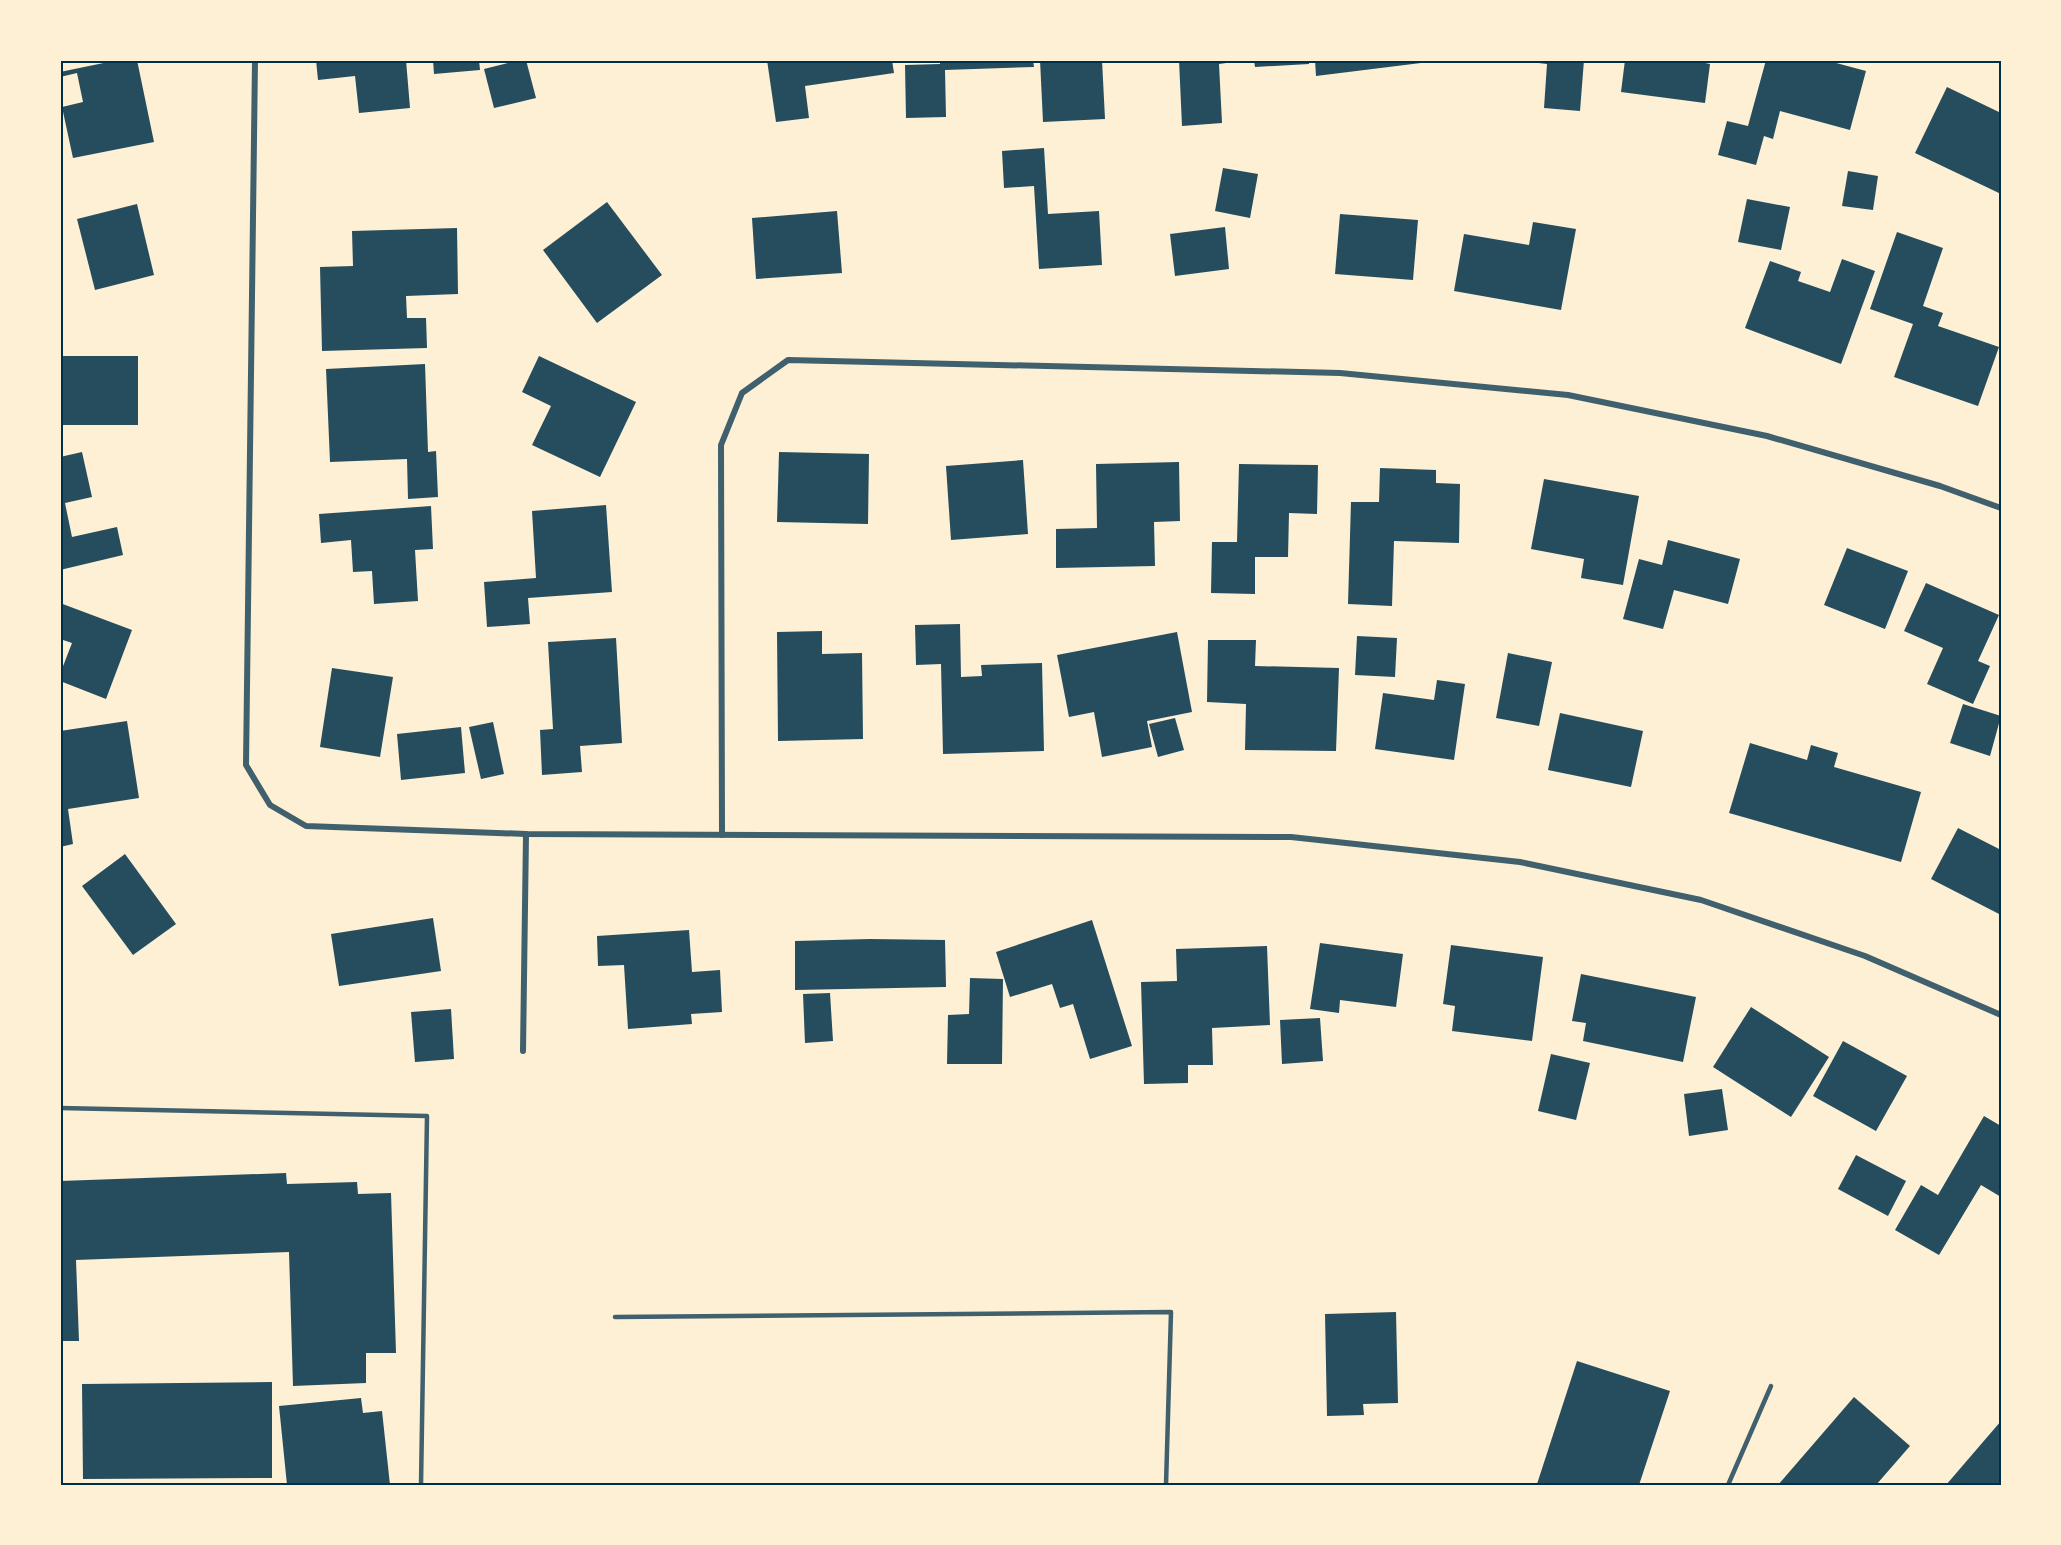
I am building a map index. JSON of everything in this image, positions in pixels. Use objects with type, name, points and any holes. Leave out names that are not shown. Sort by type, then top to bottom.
[{"type":"street","points":[[255,60],[246,765],[270,805],[306,826],[526,834],[1291,837],[1520,862],[1701,900],[1865,956],[2001,1015]]},
{"type":"street","points":[[722,836],[721,446],[742,393],[788,360],[1340,373],[1568,395],[1767,436],[1940,486],[2001,508]]},
{"type":"street","points":[[523,1051],[526,834]]},
{"type":"lane","points":[[60,1108],[428,1116],[421,1485]]},
{"type":"lane","points":[[615,1317],[1171,1312],[1166,1485]]},
{"type":"lane","points":[[1728,1485],[1771,1386]]},
{"type":"building","points":[[118,60],[137,60],[154,142],[73,158],[62,107],[83,102],[77,73],[60,77],[60,72]]},
{"type":"building","points":[[316,60],[406,60],[410,108],[359,113],[355,76],[318,80]]},
{"type":"building","points":[[433,60],[479,60],[480,70],[434,74]]},
{"type":"building","points":[[526,60],[536,98],[494,108],[484,69]]},
{"type":"building","points":[[767,60],[892,60],[894,73],[805,86],[809,118],[776,122]]},
{"type":"building","points":[[940,60],[1033,60],[1034,67],[945,70],[946,117],[906,118],[905,65],[940,64]]},
{"type":"building","points":[[1040,60],[1102,60],[1105,119],[1043,122]]},
{"type":"building","points":[[1179,60],[1248,60],[1219,64],[1222,123],[1182,126]]},
{"type":"building","points":[[1254,60],[1309,60],[1309,64],[1255,67]]},
{"type":"building","points":[[1315,60],[1437,60],[1437,61],[1316,76]]},
{"type":"building","points":[[1512,60],[1584,60],[1580,111],[1544,108],[1547,64]]},
{"type":"building","points":[[1625,60],[1691,60],[1710,64],[1705,103],[1621,92]]},
{"type":"building","points":[[1766,60],[1825,60],[1866,71],[1850,130],[1780,111],[1773,139],[1764,136],[1756,165],[1718,155],[1727,121],[1748,126]]},
{"type":"building","points":[[1947,87],[2001,113],[2001,194],[1915,153]]},
{"type":"building","points":[[1044,148],[1048,214],[1099,211],[1102,265],[1039,269],[1034,186],[1004,188],[1002,151]]},
{"type":"building","points":[[1223,168],[1258,174],[1250,218],[1215,211]]},
{"type":"building","points":[[1848,171],[1878,176],[1873,210],[1842,206]]},
{"type":"building","points":[[1747,199],[1790,207],[1781,250],[1738,242]]},
{"type":"building","points":[[607,202],[662,275],[597,323],[543,250]]},
{"type":"building","points":[[137,204],[154,275],[95,290],[77,219]]},
{"type":"building","points":[[837,211],[842,273],[756,279],[752,218]]},
{"type":"building","points":[[1340,214],[1418,220],[1413,280],[1335,274]]},
{"type":"building","points":[[1533,222],[1576,229],[1561,310],[1454,291],[1464,234],[1529,245]]},
{"type":"building","points":[[1225,227],[1229,269],[1175,276],[1170,234]]},
{"type":"building","points":[[457,228],[458,294],[406,296],[407,318],[426,318],[427,348],[322,351],[320,267],[353,266],[352,231]]},
{"type":"building","points":[[1897,232],[1943,248],[1923,306],[1943,313],[1938,326],[1999,347],[1978,406],[1894,377],[1913,324],[1870,309]]},
{"type":"building","points":[[1842,259],[1875,271],[1841,364],[1745,328],[1770,261],[1801,272],[1798,281],[1830,292]]},
{"type":"building","points":[[60,356],[138,356],[138,425],[60,425]]},
{"type":"building","points":[[539,356],[636,402],[600,477],[532,445],[551,406],[522,392]]},
{"type":"building","points":[[425,364],[428,452],[436,451],[438,497],[408,499],[407,459],[330,462],[326,369]]},
{"type":"building","points":[[82,452],[92,497],[65,503],[72,537],[117,527],[123,555],[60,570],[60,457]]},
{"type":"building","points":[[779,452],[869,454],[868,524],[777,522]]},
{"type":"building","points":[[1023,460],[1028,534],[951,540],[946,466]]},
{"type":"building","points":[[1179,462],[1180,521],[1154,522],[1155,566],[1056,568],[1056,529],[1097,528],[1096,464]]},
{"type":"building","points":[[1239,464],[1318,465],[1317,514],[1289,513],[1288,557],[1255,557],[1255,594],[1211,593],[1212,542],[1237,542]]},
{"type":"building","points":[[1380,468],[1436,470],[1436,483],[1460,484],[1459,543],[1394,541],[1392,606],[1348,604],[1351,502],[1379,502]]},
{"type":"building","points":[[1544,479],[1639,496],[1623,585],[1581,578],[1584,559],[1531,549]]},
{"type":"building","points":[[606,505],[612,592],[528,598],[530,624],[487,627],[484,582],[536,578],[532,511]]},
{"type":"building","points":[[431,506],[433,549],[415,550],[418,601],[374,604],[372,571],[353,572],[351,540],[321,543],[319,514]]},
{"type":"building","points":[[1668,540],[1740,559],[1728,604],[1674,590],[1663,629],[1623,619],[1639,559],[1662,565]]},
{"type":"building","points":[[1847,548],[1908,571],[1885,629],[1824,605]]},
{"type":"building","points":[[1926,583],[1999,615],[1978,661],[1990,666],[1973,704],[1927,684],[1943,648],[1904,631]]},
{"type":"building","points":[[60,603],[132,630],[106,699],[60,681],[60,674],[72,643],[60,639]]},
{"type":"building","points":[[960,624],[961,677],[982,676],[981,665],[1042,663],[1044,751],[943,754],[941,664],[916,665],[915,625]]},
{"type":"building","points":[[822,631],[822,654],[862,653],[863,739],[778,741],[777,632]]},
{"type":"building","points":[[1177,632],[1192,712],[1147,721],[1152,747],[1102,757],[1094,712],[1069,717],[1057,655]]},
{"type":"building","points":[[1357,636],[1397,638],[1395,677],[1355,675]]},
{"type":"building","points":[[616,638],[622,743],[580,746],[582,772],[542,775],[540,730],[553,729],[548,642]]},
{"type":"building","points":[[1208,640],[1256,640],[1255,666],[1339,668],[1336,751],[1245,750],[1246,704],[1207,702]]},
{"type":"building","points":[[1508,653],[1552,662],[1539,726],[1496,718]]},
{"type":"building","points":[[332,668],[393,677],[380,757],[320,747]]},
{"type":"building","points":[[1437,680],[1465,684],[1454,760],[1375,749],[1383,693],[1434,700]]},
{"type":"building","points":[[1963,704],[2001,716],[1990,756],[1950,743]]},
{"type":"building","points":[[1560,713],[1643,731],[1631,787],[1548,770]]},
{"type":"building","points":[[1175,718],[1184,750],[1158,757],[1149,724]]},
{"type":"building","points":[[127,721],[139,798],[68,809],[73,844],[60,847],[60,731]]},
{"type":"building","points":[[493,722],[504,774],[481,779],[469,727]]},
{"type":"building","points":[[461,727],[465,773],[401,780],[397,734]]},
{"type":"building","points":[[1750,743],[1807,760],[1811,745],[1838,753],[1834,767],[1921,792],[1901,862],[1729,813]]},
{"type":"building","points":[[1958,828],[2001,850],[2001,915],[1931,879]]},
{"type":"building","points":[[125,854],[176,924],[133,955],[82,886]]},
{"type":"building","points":[[433,918],[441,971],[339,986],[331,934]]},
{"type":"building","points":[[1092,920],[1132,1046],[1090,1059],[1073,1004],[1060,1008],[1052,984],[1010,997],[996,952]]},
{"type":"building","points":[[689,930],[692,972],[720,970],[722,1012],[691,1014],[692,1024],[628,1029],[624,965],[598,966],[597,936]]},
{"type":"building","points":[[945,940],[946,987],[795,990],[795,941]]},
{"type":"building","points":[[1320,943],[1403,954],[1396,1007],[1340,1000],[1339,1013],[1310,1009]]},
{"type":"building","points":[[1451,945],[1543,957],[1532,1041],[1452,1031],[1455,1006],[1443,1004]]},
{"type":"building","points":[[1267,946],[1270,1025],[1212,1028],[1213,1065],[1188,1065],[1188,1083],[1144,1084],[1141,982],[1177,981],[1176,949]]},
{"type":"building","points":[[1581,974],[1696,997],[1683,1062],[1583,1041],[1586,1023],[1572,1021]]},
{"type":"building","points":[[970,978],[1003,979],[1002,1064],[947,1064],[948,1015],[969,1014]]},
{"type":"building","points":[[830,993],[833,1041],[805,1043],[803,994]]},
{"type":"building","points":[[1751,1007],[1829,1057],[1791,1117],[1713,1067]]},
{"type":"building","points":[[451,1009],[454,1059],[415,1062],[411,1012]]},
{"type":"building","points":[[1320,1018],[1323,1061],[1282,1064],[1280,1020]]},
{"type":"building","points":[[1843,1041],[1907,1076],[1876,1131],[1813,1096]]},
{"type":"building","points":[[1551,1054],[1590,1063],[1576,1120],[1538,1111]]},
{"type":"building","points":[[1722,1089],[1728,1130],[1689,1136],[1684,1094]]},
{"type":"building","points":[[1984,1116],[2001,1126],[2001,1197],[1981,1185],[1939,1255],[1895,1230],[1921,1185],[1938,1195]]},
{"type":"building","points":[[1856,1155],[1906,1181],[1888,1216],[1838,1189]]},
{"type":"building","points":[[286,1173],[287,1184],[357,1182],[358,1194],[391,1193],[396,1353],[366,1353],[366,1383],[293,1386],[289,1252],[76,1260],[79,1341],[60,1341],[60,1181]]},
{"type":"building","points":[[1396,1312],[1398,1403],[1363,1404],[1364,1415],[1327,1416],[1325,1314]]},
{"type":"building","points":[[1577,1361],[1670,1391],[1639,1485],[1537,1484]]},
{"type":"building","points":[[272,1382],[272,1478],[83,1479],[82,1384]]},
{"type":"building","points":[[1854,1397],[1910,1446],[1876,1485],[1778,1485]]},
{"type":"building","points":[[361,1398],[363,1413],[382,1411],[390,1485],[287,1485],[279,1406]]},
{"type":"building","points":[[2001,1421],[2001,1485],[1946,1485]]}]
